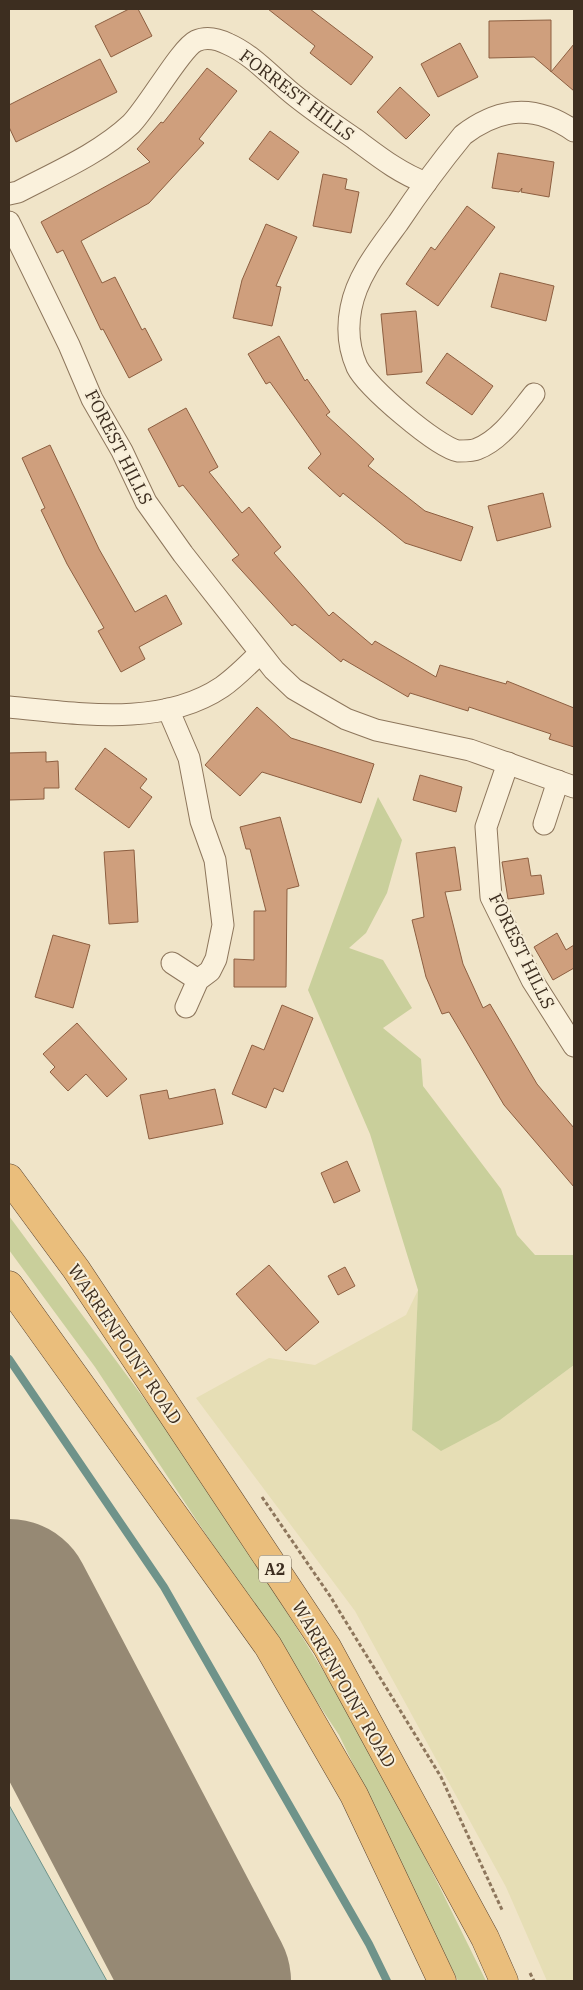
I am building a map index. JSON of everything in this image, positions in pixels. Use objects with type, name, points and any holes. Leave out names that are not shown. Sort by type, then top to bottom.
[{"type":"highway","name":"WARRENPOINT ROAD","points":[[9,1178],[76,1269],[327,1647],[485,1938],[504,1981]]},
{"type":"highway","points":[[9,1285],[268,1646],[354,1795],[442,1981]]},
{"type":"street","name":"FORREST HILLS","points":[[9,194],[18,192],[75,162],[113,138],[146,108],[183,54],[195,41],[211,38],[229,44],[248,56],[307,106],[385,161],[412,178],[426,183]]},
{"type":"street","points":[[534,394],[507,426],[492,440],[476,450],[458,451],[440,443],[404,415],[371,385],[358,369],[351,350],[349,329],[351,309],[357,289],[377,252],[463,134],[480,122],[500,114],[522,111],[544,115],[574,130]]},
{"type":"street","name":"FOREST HILLS","points":[[9,222],[69,345],[92,399],[122,451],[146,502],[163,529],[259,654],[294,689],[346,719],[376,730],[470,750],[566,784],[544,824]]},
{"type":"street","points":[[9,707],[107,714],[168,709],[202,698],[221,688],[259,654]]},
{"type":"street","points":[[168,709],[189,758],[201,821],[215,860],[222,904],[223,925],[216,959],[210,971],[198,980],[186,1008]]},
{"type":"street","name":"FOREST HILLS","points":[[508,763],[486,827],[491,897],[532,980],[574,1046]]},
{"type":"street","points":[[172,963],[198,980]]},
{"type":"shaded area","points":[[418,1290],[412,1430],[500,1420],[574,1365],[574,1981],[547,1981],[506,1887],[355,1611],[196,1398],[269,1358],[315,1365],[406,1315]]},
{"type":"green space","points":[[378,797],[402,840],[387,893],[366,933],[349,948],[383,960],[412,1008],[383,1028],[421,1059],[423,1086],[501,1189],[517,1235],[535,1255],[574,1255],[574,1365],[500,1420],[441,1451],[412,1430],[418,1290],[370,1134],[308,990]]},
{"type":"green space","points":[[9,1216],[208,1485],[371,1748],[486,1981],[458,1981],[339,1735],[95,1367],[9,1250]]},
{"type":"water","points":[[9,1805],[107,1981],[9,1981]]},
{"type":"building","points":[[129,9],[138,9],[152,36],[111,57],[95,26]]},
{"type":"building","points":[[268,9],[310,9],[373,57],[351,85],[310,53],[315,46]]},
{"type":"building","points":[[551,20],[551,71],[534,57],[489,58],[489,21]]},
{"type":"building","points":[[460,43],[478,77],[438,97],[421,64]]},
{"type":"building","points":[[574,44],[574,91],[551,72]]},
{"type":"building","points":[[100,59],[117,92],[16,142],[9,127],[9,105]]},
{"type":"building","points":[[207,68],[237,91],[199,139],[204,143],[149,203],[81,241],[102,283],[115,277],[142,330],[145,328],[162,360],[129,378],[103,329],[101,330],[63,250],[57,253],[41,222],[150,162],[137,149],[161,122],[163,123]]},
{"type":"building","points":[[400,87],[430,115],[406,139],[377,112]]},
{"type":"building","points":[[270,131],[299,152],[278,180],[249,159]]},
{"type":"building","points":[[498,153],[554,162],[549,197],[521,192],[522,188],[519,192],[492,188]]},
{"type":"building","points":[[323,174],[347,179],[345,189],[359,192],[351,233],[313,226]]},
{"type":"building","points":[[467,206],[495,227],[438,306],[406,284],[431,247],[435,250]]},
{"type":"building","points":[[266,224],[297,237],[276,286],[281,287],[272,326],[233,318],[242,280]]},
{"type":"building","points":[[500,273],[554,286],[546,321],[491,307]]},
{"type":"building","points":[[416,311],[422,372],[387,375],[381,314]]},
{"type":"building","points":[[279,336],[305,381],[307,379],[330,412],[326,415],[374,459],[368,466],[425,511],[473,527],[461,561],[405,543],[343,493],[340,497],[308,468],[321,454],[270,382],[266,384],[248,354]]},
{"type":"building","points":[[447,353],[493,386],[472,415],[426,383]]},
{"type":"building","points":[[186,408],[218,467],[209,472],[242,513],[249,507],[281,547],[274,553],[329,616],[333,612],[372,645],[375,641],[436,677],[440,665],[506,684],[507,681],[574,708],[574,747],[549,739],[551,734],[469,707],[468,711],[410,693],[408,697],[343,659],[341,662],[295,624],[292,626],[232,560],[239,555],[183,485],[179,487],[148,429]]},
{"type":"building","points":[[50,445],[99,549],[135,612],[166,595],[182,624],[139,647],[145,659],[121,672],[98,631],[104,628],[67,564],[41,510],[45,508],[22,458]]},
{"type":"building","points":[[543,493],[551,527],[497,541],[488,506]]},
{"type":"building","points":[[257,707],[291,738],[374,764],[361,803],[262,772],[240,796],[205,765]]},
{"type":"building","points":[[105,748],[147,779],[140,788],[152,797],[129,828],[75,789]]},
{"type":"building","points":[[46,752],[46,762],[58,761],[59,788],[44,788],[44,799],[9,800],[9,753]]},
{"type":"building","points":[[420,775],[462,787],[456,812],[413,800]]},
{"type":"building","points":[[280,817],[299,886],[287,889],[286,987],[234,987],[234,959],[254,960],[254,911],[266,911],[250,849],[246,849],[240,827]]},
{"type":"building","points":[[455,847],[461,890],[445,892],[463,964],[483,1008],[490,1004],[537,1084],[574,1128],[574,1187],[504,1105],[449,1012],[442,1014],[426,977],[412,920],[424,917],[416,853]]},
{"type":"building","points":[[134,850],[138,922],[109,924],[104,852]]},
{"type":"building","points":[[528,858],[531,876],[541,875],[544,894],[508,899],[502,862]]},
{"type":"building","points":[[557,933],[566,950],[574,945],[574,968],[553,980],[534,947]]},
{"type":"building","points":[[53,935],[90,945],[73,1008],[35,997]]},
{"type":"building","points":[[282,1005],[313,1018],[283,1092],[274,1088],[266,1108],[232,1094],[252,1045],[264,1050]]},
{"type":"building","points":[[77,1023],[127,1079],[107,1097],[86,1074],[68,1091],[50,1072],[55,1067],[43,1054]]},
{"type":"building","points":[[215,1089],[223,1124],[149,1139],[140,1095],[167,1090],[169,1099]]},
{"type":"building","points":[[347,1161],[360,1191],[334,1203],[321,1173]]},
{"type":"building","points":[[269,1265],[319,1322],[286,1351],[236,1294]]},
{"type":"building","points":[[345,1267],[355,1286],[338,1295],[328,1276]]},
{"type":"waterway","points":[[9,1359],[164,1587],[369,1944],[387,1981]]},
{"type":"runway","points":[[9,1602],[208,1981]]}]
